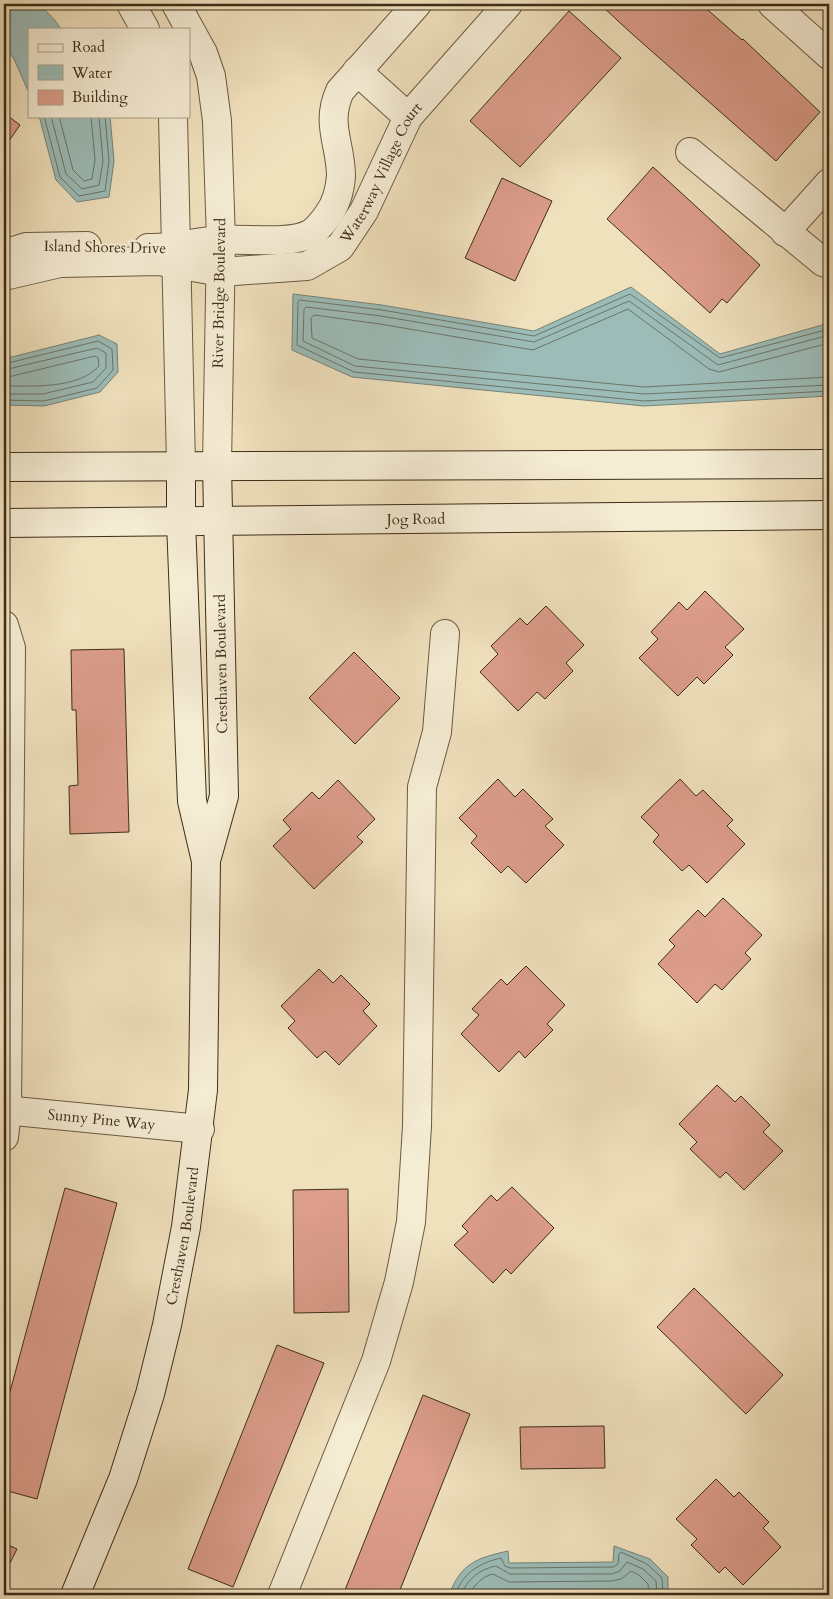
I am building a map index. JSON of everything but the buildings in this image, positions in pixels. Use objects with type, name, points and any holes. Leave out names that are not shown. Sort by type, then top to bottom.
[{"type":"street","points":[[131,4],[144,28]]},
{"type":"street","name":"Waterway Village Court","points":[[171,258],[221,240],[292,239],[310,234],[322,224],[334,207],[340,186],[341,166],[333,130],[334,104],[340,91],[417,4]]},
{"type":"street","name":"Waterway Village Court","points":[[171,258],[221,272],[307,266],[340,248],[364,211],[408,118],[508,4]]},
{"type":"street","points":[[772,4],[829,55]]},
{"type":"street","name":"River Bridge Boulevard","points":[[190,34],[203,53],[211,76],[217,121],[221,240],[217,465]]},
{"type":"street","points":[[357,71],[408,118]]},
{"type":"street","points":[[181,465],[171,258],[174,122],[217,121]]},
{"type":"street","points":[[690,152],[785,232],[823,262],[829,264]]},
{"type":"street","points":[[785,232],[829,183]]},
{"type":"street","name":"Island Shores Drive","points":[[4,254],[26,247],[63,245],[171,258]]},
{"type":"street","name":"Island Shores Drive","points":[[4,276],[60,263],[171,258]]},
{"type":"street","points":[[4,467],[829,464]]},
{"type":"street","name":"Cresthaven Boulevard","points":[[75,1595],[123,1479],[150,1394],[167,1325],[184,1236],[204,1090],[206,861],[192,801],[181,522],[181,465]]},
{"type":"street","name":"Cresthaven Boulevard","points":[[206,861],[224,796],[217,465]]},
{"type":"street","name":"Jog Road","points":[[4,523],[829,515]]},
{"type":"street","points":[[4,625],[11,648],[5,1119]]},
{"type":"street","points":[[282,1595],[376,1361],[399,1282],[411,1222],[417,1126],[422,787],[437,732],[445,634]]},
{"type":"street","name":"Sunny Pine Way","points":[[5,1119],[200,1129]]},
{"type":"water","points":[[4,4],[37,6],[48,13],[60,28],[28,28],[28,91],[14,59],[4,46]]},
{"type":"water","points":[[40,118],[110,118],[114,161],[109,197],[77,202],[56,180]]},
{"type":"water","points":[[631,287],[720,354],[829,323],[829,396],[644,406],[352,377],[292,350],[293,294],[382,305],[534,331]]},
{"type":"water","points":[[99,335],[117,344],[118,372],[100,392],[44,406],[4,405],[4,359]]},
{"type":"water","points":[[614,1546],[650,1559],[668,1577],[668,1595],[449,1595],[454,1584],[465,1569],[487,1556],[508,1551],[509,1563],[613,1562]]}]
